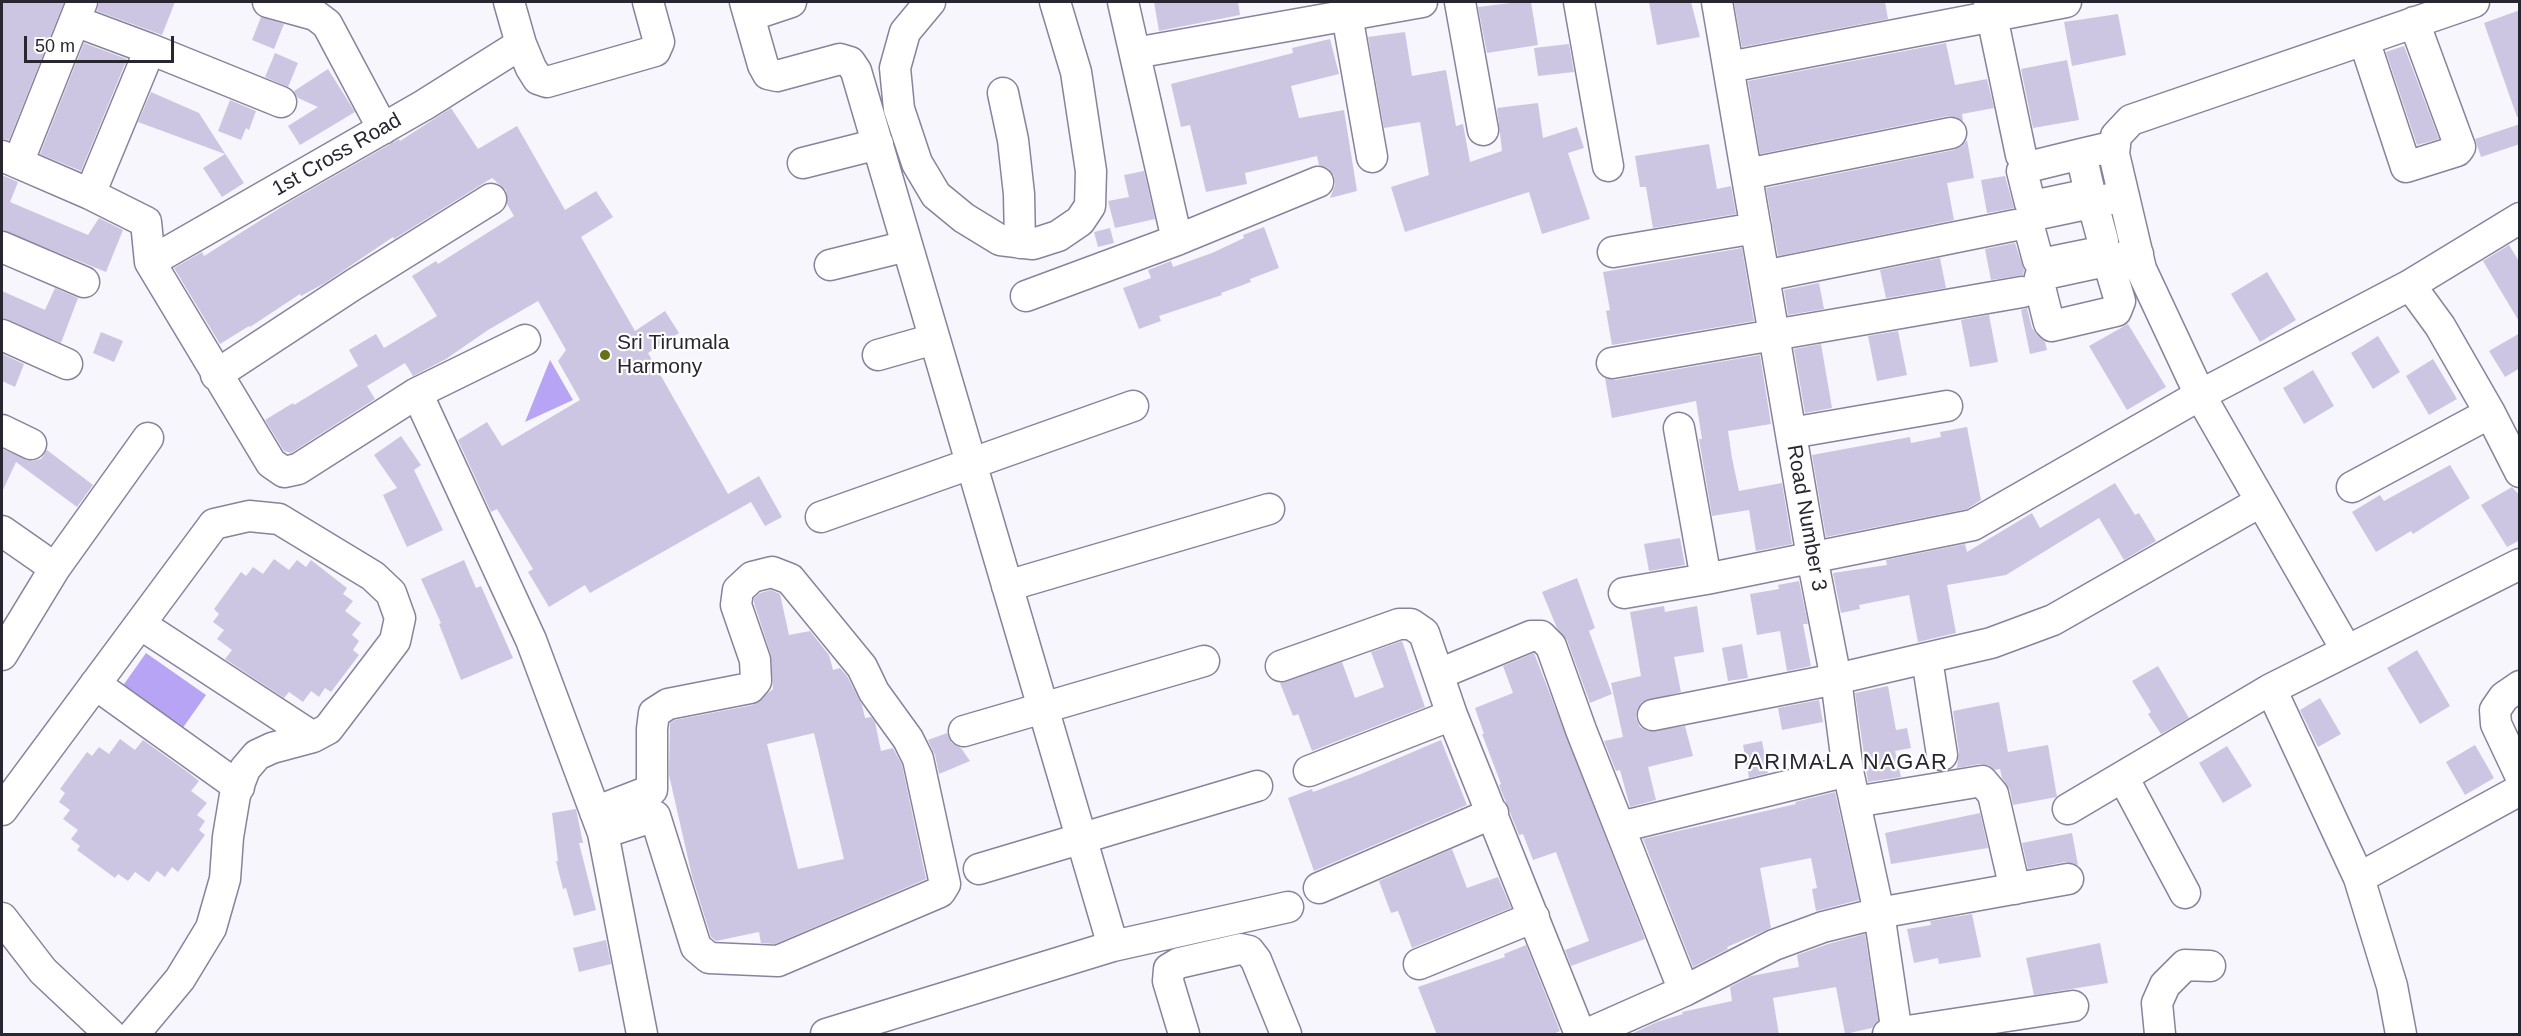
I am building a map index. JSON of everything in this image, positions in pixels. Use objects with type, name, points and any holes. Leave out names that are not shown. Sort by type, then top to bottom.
[{"type":"street","points":[[268,2],[315,15],[327,24],[383,129]]},
{"type":"street","points":[[509,2],[520,44],[538,78],[547,82],[655,51],[659,42],[648,2]]},
{"type":"street","points":[[791,2],[747,9],[763,65],[768,74],[777,76],[840,59],[850,62],[856,71],[1113,946]]},
{"type":"street","points":[[930,2],[905,32],[895,68],[899,109],[917,163],[936,195],[964,218],[1000,240],[1033,244],[1058,236],[1080,221],[1090,206],[1091,171],[1076,72],[1055,2]]},
{"type":"street","points":[[1123,2],[1177,240]]},
{"type":"street","points":[[1460,2],[1483,130]]},
{"type":"street","points":[[1580,2],[1608,166]]},
{"type":"street","name":"Road Number 3","points":[[1718,2],[1812,557],[1836,679],[1848,771],[1879,913],[1894,1034]]},
{"type":"street","points":[[1728,67],[1991,9],[2066,2]]},
{"type":"street","points":[[2347,651],[2200,395],[2141,269],[2114,154],[2116,136],[2131,120],[2474,2]]},
{"type":"street","points":[[1135,53],[1404,3]]},
{"type":"street","points":[[1991,9],[2021,155]]},
{"type":"street","points":[[281,102],[150,49],[79,11],[10,160],[90,194],[146,222],[150,262],[271,463],[284,472],[298,469],[417,393],[525,340]]},
{"type":"street","points":[[1347,15],[1372,156]]},
{"type":"street","points":[[2364,40],[2406,167],[2457,151],[2460,147],[2414,22]]},
{"type":"street","name":"1st Cross Road","points":[[150,262],[424,105],[520,44]]},
{"type":"street","points":[[90,194],[150,49]]},
{"type":"street","points":[[1003,93],[1013,140],[1019,194],[1020,243]]},
{"type":"street","points":[[1747,174],[1950,133]]},
{"type":"street","points":[[803,163],[878,144]]},
{"type":"street","points":[[2081,154],[2115,146]]},
{"type":"street","points":[[1026,296],[1177,240],[1318,182]]},
{"type":"street","points":[[2093,204],[2124,196]]},
{"type":"street","points":[[216,375],[353,285],[491,200]]},
{"type":"street","points":[[1624,592],[1706,579],[1973,525],[2200,395],[2410,285],[2520,218]]},
{"type":"street","points":[[1764,276],[2016,225]]},
{"type":"street","points":[[1613,252],[1756,228]]},
{"type":"street","points":[[830,265],[907,246]]},
{"type":"street","points":[[2,247],[84,282]]},
{"type":"street","points":[[2108,261],[2138,254]]},
{"type":"street","points":[[2410,285],[2440,326],[2490,413],[2520,472]]},
{"type":"street","points":[[1612,363],[2022,292]]},
{"type":"street","points":[[2,335],[67,364]]},
{"type":"street","points":[[878,355],[934,339]]},
{"type":"street","points":[[417,393],[531,640],[599,822],[642,1035]]},
{"type":"street","points":[[821,517],[1133,406]]},
{"type":"street","points":[[1791,433],[1947,406]]},
{"type":"street","points":[[2352,487],[2490,413]]},
{"type":"street","points":[[1679,428],[1706,579]]},
{"type":"street","points":[[2,430],[31,444]]},
{"type":"street","points":[[2,655],[55,568],[148,438]]},
{"type":"street","points":[[1653,715],[1836,679],[1991,643],[2053,620],[2260,502]]},
{"type":"street","points":[[1007,586],[1269,509]]},
{"type":"street","points":[[2,810],[214,525],[249,516],[279,519],[373,576],[391,593],[400,618],[395,641],[328,729],[313,737],[272,748],[257,755],[245,769],[228,837],[225,879],[211,928],[180,979],[134,1035]]},
{"type":"street","points":[[2,531],[55,568]]},
{"type":"street","points":[[2068,808],[2271,689],[2520,564]]},
{"type":"street","points":[[772,572],[790,579],[862,667],[874,692],[908,739],[918,759],[945,884],[940,892],[778,961],[709,958],[696,947],[653,803],[652,729],[654,713],[668,704],[750,688],[756,681],[755,660],[736,605],[738,590],[752,577],[772,572]]},
{"type":"street","points":[[140,624],[313,737]]},
{"type":"street","points":[[1281,666],[1399,624],[1411,624],[1424,633],[1452,715],[1580,1035]]},
{"type":"street","points":[[1439,674],[1531,636],[1541,636],[1551,646],[1581,730],[1684,991]]},
{"type":"street","points":[[1927,659],[1942,755]]},
{"type":"street","points":[[964,731],[1204,661]]},
{"type":"street","points":[[95,684],[239,787]]},
{"type":"street","points":[[2520,686],[2504,697],[2495,710],[2496,724],[2520,775]]},
{"type":"street","points":[[2271,689],[2359,878],[2392,986],[2401,1035]]},
{"type":"street","points":[[1309,771],[1452,715]]},
{"type":"street","points":[[1620,827],[1848,771]]},
{"type":"street","points":[[2123,777],[2185,893]]},
{"type":"street","points":[[1855,802],[1982,781],[1993,794],[2015,889]]},
{"type":"street","points":[[979,869],[1257,786]]},
{"type":"street","points":[[2359,878],[2520,790]]},
{"type":"street","points":[[599,822],[653,803]]},
{"type":"street","points":[[1319,888],[1493,813]]},
{"type":"street","points":[[1587,1035],[1684,991],[1774,945],[1823,927],[1879,913],[2068,879]]},
{"type":"street","points":[[826,1035],[1113,946],[1288,907]]},
{"type":"street","points":[[1419,964],[1534,917]]},
{"type":"street","points":[[2,918],[43,971],[110,1035]]},
{"type":"street","points":[[1184,1035],[1168,981],[1169,969],[1179,963],[1240,949],[1250,951],[1256,960],[1286,1035]]},
{"type":"street","points":[[2160,1035],[2157,1003],[2165,985],[2185,965],[2210,966]]},
{"type":"street","points":[[1894,1034],[2073,1005]]},
{"type":"shaded area","points":[[550,360],[573,400],[525,422]]},
{"type":"shaded area","points":[[146,653],[206,695],[182,729],[122,687]]},
{"type":"building","points":[[2,2],[64,2],[9,140],[2,139]]},
{"type":"building","points":[[99,2],[175,2],[162,35],[97,11]]},
{"type":"building","points":[[1154,2],[1238,2],[1240,15],[1159,31]]},
{"type":"building","points":[[1531,2],[1538,45],[1487,53],[1478,7]]},
{"type":"building","points":[[1649,2],[1691,2],[1700,37],[1657,45]]},
{"type":"building","points":[[1734,2],[1885,2],[1888,19],[1742,47]]},
{"type":"building","points":[[2520,10],[2520,117],[2517,117],[2484,23]]},
{"type":"building","points":[[2118,14],[2126,55],[2072,66],[2064,22]]},
{"type":"building","points":[[261,17],[284,24],[274,49],[252,40]]},
{"type":"building","points":[[1405,32],[1412,76],[1446,70],[1456,126],[1463,124],[1470,162],[1502,151],[1497,108],[1538,103],[1543,138],[1577,127],[1584,148],[1568,153],[1590,219],[1542,234],[1529,192],[1405,232],[1391,187],[1429,175],[1420,122],[1384,128],[1368,37]]},
{"type":"building","points":[[1330,39],[1339,74],[1291,86],[1299,118],[1344,110],[1357,191],[1330,198],[1335,185],[1334,176],[1328,168],[1319,165],[1317,156],[1245,173],[1247,184],[1206,192],[1190,125],[1181,127],[1171,84],[1293,53],[1292,48]]},
{"type":"building","points":[[84,43],[127,59],[81,171],[40,154]]},
{"type":"building","points":[[1946,43],[1955,85],[1987,79],[1994,108],[1962,114],[1963,121],[1948,116],[1760,154],[1748,81]]},
{"type":"building","points":[[1569,44],[1574,72],[1538,76],[1534,48]]},
{"type":"building","points":[[2404,46],[2439,139],[2417,145],[2386,52]]},
{"type":"building","points":[[275,53],[298,63],[288,87],[265,77]]},
{"type":"building","points":[[2067,60],[2079,120],[2033,128],[2021,69]]},
{"type":"building","points":[[328,69],[355,112],[300,145],[288,126],[318,107],[298,98],[294,91]]},
{"type":"building","points":[[151,92],[199,113],[244,183],[222,197],[203,168],[225,154],[138,122]]},
{"type":"building","points":[[230,100],[256,111],[249,130],[246,128],[241,140],[218,131]]},
{"type":"building","points":[[451,108],[478,149],[517,126],[565,210],[596,191],[613,217],[581,237],[635,331],[665,311],[679,333],[648,353],[728,494],[759,476],[782,517],[765,526],[751,502],[590,593],[585,585],[549,607],[528,572],[533,569],[497,509],[491,512],[458,440],[487,422],[502,446],[580,400],[558,361],[566,350],[538,301],[488,330],[446,359],[413,376],[405,363],[367,386],[375,399],[291,453],[284,451],[265,420],[358,366],[349,350],[376,334],[384,348],[437,316],[412,276],[436,261],[438,264],[514,216],[507,204],[506,190],[492,178],[394,239],[393,237],[325,283],[301,296],[300,294],[220,344],[174,268],[202,252],[204,256],[291,201],[399,139],[400,141]]},
{"type":"building","points":[[2520,124],[2520,144],[2481,157],[2475,139]]},
{"type":"building","points":[[1967,140],[1974,178],[1947,183],[1954,220],[1778,256],[1766,188],[1954,150]]},
{"type":"building","points":[[1709,144],[1717,189],[1731,186],[1736,214],[1653,228],[1646,187],[1640,187],[1635,156]]},
{"type":"building","points":[[1144,171],[1155,219],[1115,228],[1108,201],[1129,197],[1124,175]]},
{"type":"building","points":[[2,175],[18,182],[10,202],[88,235],[99,218],[123,230],[106,272],[2,230]]},
{"type":"building","points":[[2005,176],[2014,208],[1987,213],[1981,180]]},
{"type":"building","points":[[1264,227],[1279,268],[1250,279],[1251,282],[1221,293],[1222,295],[1159,316],[1161,321],[1139,329],[1123,288],[1151,278],[1148,270],[1171,261],[1173,267],[1212,253],[1244,238],[1243,235]]},
{"type":"building","points":[[1110,228],[1114,243],[1098,247],[1094,232]]},
{"type":"building","points":[[2015,243],[2024,270],[2023,275],[1991,280],[1985,249]]},
{"type":"building","points":[[2509,245],[2520,263],[2520,323],[2483,261]]},
{"type":"building","points":[[1742,248],[1754,321],[1612,345],[1606,311],[1610,310],[1603,272]]},
{"type":"building","points":[[1940,258],[1946,288],[1886,298],[1880,270]]},
{"type":"building","points":[[2267,272],[2296,320],[2260,342],[2231,294]]},
{"type":"building","points":[[1819,283],[1824,309],[1788,315],[1784,290]]},
{"type":"building","points":[[55,288],[78,298],[61,343],[2,318],[2,291],[45,310]]},
{"type":"building","points":[[2027,308],[2032,328],[2045,342],[2047,350],[2030,354],[2021,310]]},
{"type":"building","points":[[1989,315],[1998,362],[1970,367],[1961,320]]},
{"type":"building","points":[[2128,324],[2166,387],[2127,410],[2089,346]]},
{"type":"building","points":[[1898,331],[1907,375],[1877,381],[1868,336]]},
{"type":"building","points":[[101,332],[123,341],[114,362],[93,353]]},
{"type":"building","points":[[2520,333],[2520,368],[2505,377],[2489,351]]},
{"type":"building","points":[[2378,336],[2400,372],[2373,389],[2351,353]]},
{"type":"building","points":[[1821,344],[1832,408],[1805,413],[1794,349]]},
{"type":"building","points":[[2,354],[24,364],[15,387],[2,381]]},
{"type":"building","points":[[1760,355],[1771,424],[1728,431],[1732,458],[1739,491],[1782,483],[1792,544],[1756,551],[1749,510],[1712,516],[1699,439],[1702,439],[1696,401],[1612,418],[1605,378],[1615,380]]},
{"type":"building","points":[[2433,359],[2457,399],[2429,415],[2406,376]]},
{"type":"building","points":[[2313,370],[2334,406],[2304,424],[2283,388]]},
{"type":"building","points":[[1967,427],[1981,500],[1967,509],[1826,537],[1812,455],[1910,437],[1911,443],[1941,437],[1940,432]]},
{"type":"building","points":[[401,436],[421,465],[414,470],[443,530],[407,547],[383,495],[397,488],[374,455]]},
{"type":"building","points":[[2,449],[32,461],[41,459],[47,450],[93,485],[77,507],[16,462],[2,492]]},
{"type":"building","points":[[2450,465],[2470,498],[2413,534],[2411,531],[2376,552],[2352,512],[2380,495],[2384,501]]},
{"type":"building","points":[[2115,483],[2135,515],[2139,513],[2156,541],[2124,560],[2099,518],[2006,575],[1947,585],[1956,633],[1918,642],[1909,595],[1859,605],[1860,609],[1841,613],[1833,573],[1887,565],[1886,560],[1965,544],[1967,552],[2032,513],[2040,528]]},
{"type":"building","points":[[2512,487],[2520,496],[2520,540],[2507,547],[2481,505]]},
{"type":"building","points":[[1680,538],[1685,565],[1649,571],[1644,544]]},
{"type":"building","points":[[274,559],[289,570],[297,560],[306,567],[311,560],[347,588],[343,594],[353,601],[345,611],[361,623],[352,635],[359,641],[353,650],[359,655],[331,692],[325,688],[319,697],[311,691],[303,702],[289,692],[284,698],[225,659],[232,650],[217,639],[224,630],[213,622],[219,614],[214,609],[241,572],[246,576],[253,567],[263,574]]},
{"type":"building","points":[[464,560],[476,588],[481,586],[513,658],[461,680],[439,624],[441,623],[421,579]]},
{"type":"building","points":[[1577,578],[1595,628],[1589,631],[1612,694],[1590,703],[1567,640],[1557,628],[1542,592]]},
{"type":"building","points":[[1799,581],[1808,624],[1803,624],[1811,666],[1787,671],[1780,631],[1757,635],[1750,594],[1779,589],[1778,585]]},
{"type":"building","points":[[771,590],[780,594],[789,635],[810,631],[829,655],[833,670],[840,668],[847,676],[862,705],[865,718],[871,717],[875,722],[881,751],[893,748],[902,765],[926,879],[775,944],[761,943],[759,932],[716,941],[711,937],[692,876],[669,775],[670,723],[675,720],[753,705],[773,689],[771,655],[754,603],[754,598],[760,593]],"holes":[[[814,733],[844,859],[798,869],[767,744]]]},
{"type":"building","points":[[1664,606],[1665,612],[1697,606],[1704,652],[1674,657],[1681,692],[1642,702],[1637,709],[1636,718],[1640,727],[1648,731],[1685,726],[1693,756],[1648,767],[1656,800],[1630,807],[1620,770],[1616,771],[1604,741],[1623,737],[1611,683],[1641,676],[1630,612]]},
{"type":"building","points":[[1402,641],[1425,707],[1312,751],[1298,714],[1293,716],[1280,683],[1342,662],[1355,698],[1384,687],[1371,652]]},
{"type":"building","points":[[1742,644],[1748,678],[1728,681],[1722,648]]},
{"type":"building","points":[[2417,650],[2450,706],[2420,724],[2387,668]]},
{"type":"building","points":[[1534,653],[1645,939],[1571,966],[1565,950],[1589,941],[1556,852],[1533,860],[1523,834],[1519,835],[1499,785],[1501,784],[1475,708],[1513,693],[1503,666]]},
{"type":"building","points":[[2158,666],[2189,718],[2161,734],[2148,714],[2151,712],[2132,681]]},
{"type":"building","points":[[1888,686],[1896,730],[1907,728],[1911,748],[1895,751],[1901,777],[1868,782],[1855,693]]},
{"type":"building","points":[[2320,698],[2341,734],[2318,747],[2300,710]]},
{"type":"building","points":[[1819,700],[1823,722],[1782,730],[1778,708]]},
{"type":"building","points":[[1999,702],[2008,752],[2048,745],[2057,797],[2013,805],[2010,790],[2002,778],[2000,769],[1995,770],[1988,765],[1980,764],[1957,768],[1959,752],[1953,711]]},
{"type":"building","points":[[947,733],[952,743],[961,748],[970,761],[939,774],[935,755],[928,740]]},
{"type":"building","points":[[120,739],[135,750],[143,740],[189,773],[199,781],[191,791],[207,803],[197,815],[205,821],[199,830],[205,835],[178,872],[172,867],[165,877],[157,871],[149,882],[135,872],[128,881],[118,874],[115,878],[77,850],[80,846],[71,839],[78,830],[63,819],[70,810],[59,802],[65,793],[60,789],[87,752],[92,756],[99,747],[109,754]]},
{"type":"building","points":[[1441,740],[1467,805],[1314,871],[1288,798],[1312,789],[1313,792],[1361,774]]},
{"type":"building","points":[[1762,741],[1768,773],[1749,778],[1743,745]]},
{"type":"building","points":[[2475,745],[2494,778],[2465,795],[2446,762]]},
{"type":"building","points":[[2227,746],[2252,786],[2223,803],[2199,763]]},
{"type":"building","points":[[1835,792],[1859,900],[1816,911],[1812,889],[1817,888],[1811,858],[1760,868],[1771,928],[1727,947],[1728,949],[1693,967],[1643,839],[1796,804],[1795,802]]},
{"type":"building","points":[[576,809],[583,843],[579,843],[596,910],[574,916],[566,888],[563,889],[556,861],[558,861],[552,813]]},
{"type":"building","points":[[1980,813],[1988,848],[1891,864],[1885,833]]},
{"type":"building","points":[[2072,833],[2078,865],[2065,862],[2028,869],[2022,843]]},
{"type":"building","points":[[1452,849],[1467,888],[1498,877],[1511,908],[1412,948],[1398,911],[1391,913],[1379,881]]},
{"type":"building","points":[[1972,914],[1981,957],[1939,964],[1938,958],[1914,963],[1907,929],[1931,925],[1930,921]]},
{"type":"building","points":[[1865,934],[1878,1020],[1872,1028],[1845,1034],[1836,987],[1773,998],[1779,1035],[1629,1035],[1657,1022],[1683,1014],[1682,1012],[1732,1001],[1730,987],[1751,976],[1799,967],[1797,955]]},
{"type":"building","points":[[606,940],[611,964],[579,972],[573,948]]},
{"type":"building","points":[[2100,943],[2108,983],[2034,995],[2026,958]]},
{"type":"building","points":[[1526,945],[1560,1031],[1551,1035],[1437,1035],[1418,987],[1505,957],[1504,954]]},
{"type":"place","name":"Sri Tirumala Harmony","points":[[605,355]]},
{"type":"district","name":"PARIMALA NAGAR","points":[[1841,763]]}]
